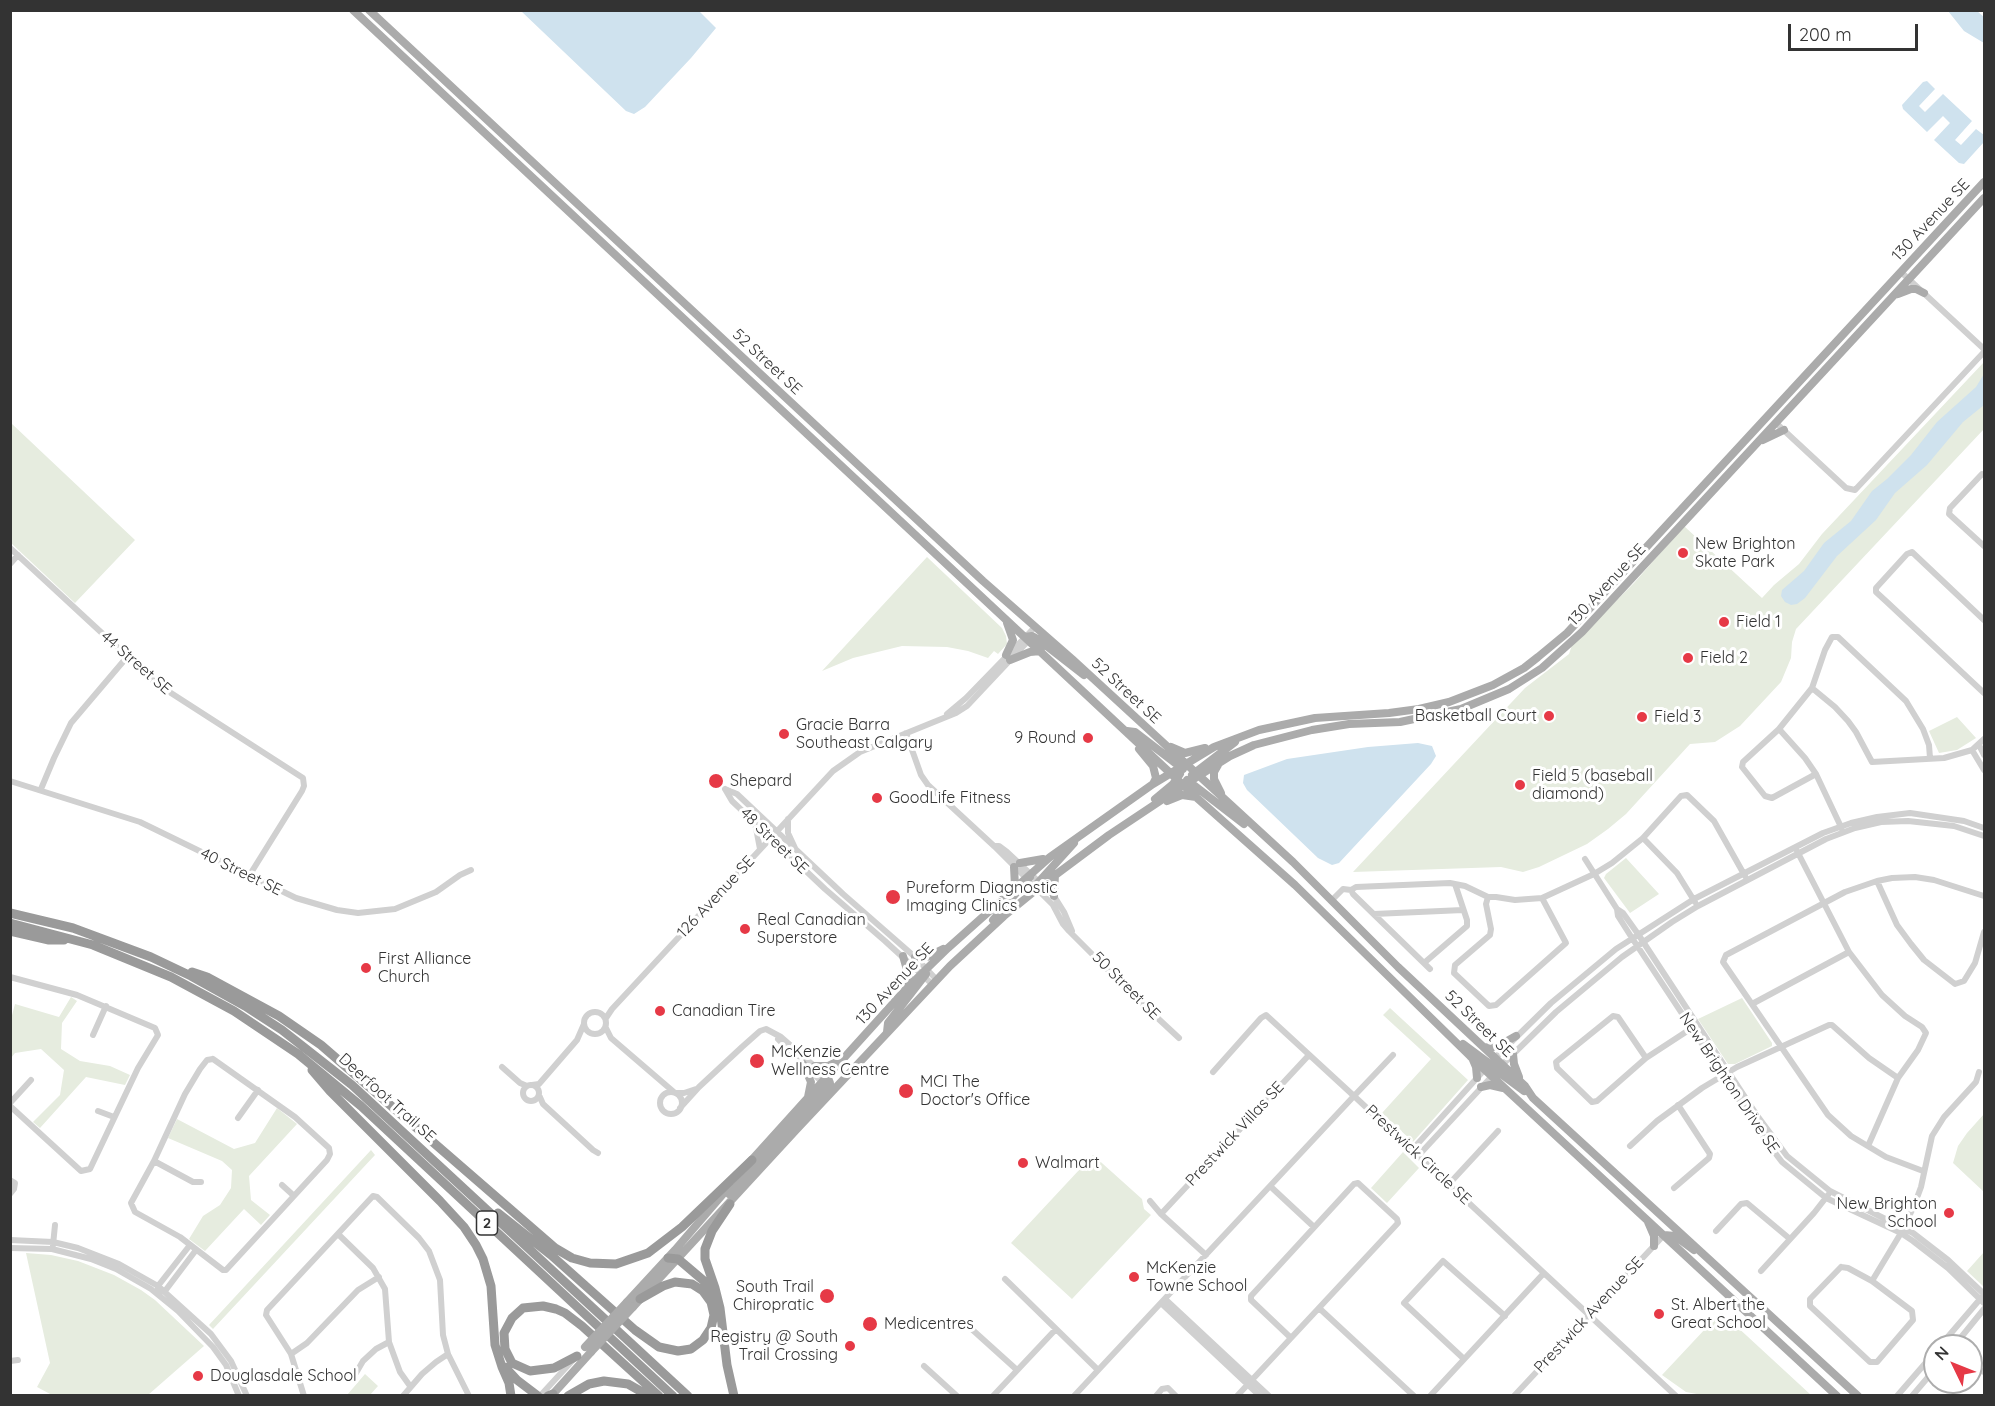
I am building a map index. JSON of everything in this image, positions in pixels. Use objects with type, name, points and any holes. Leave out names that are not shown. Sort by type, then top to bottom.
[{"type":"highway","points":[[10,907],[52,922]]},
{"type":"highway","name":"Deerfoot Trail SE","points":[[10,913],[52,922],[151,957],[245,1006],[304,1046],[352,1085],[688,1395]]},
{"type":"highway","name":"Deerfoot Trail SE","points":[[10,923],[79,941],[127,958],[200,992],[251,1022],[298,1054],[361,1106],[673,1395]]},
{"type":"highway","points":[[10,931],[49,940],[79,941]]},
{"type":"highway","points":[[151,957],[207,977],[279,1016],[321,1045],[521,1220],[555,1248],[572,1258],[590,1263],[611,1264],[632,1260],[648,1253],[682,1227],[752,1160]]},
{"type":"highway","points":[[298,1054],[330,1091],[414,1174],[469,1234],[483,1259],[490,1286],[495,1345],[511,1395]]},
{"type":"highway","points":[[463,1188],[529,1236],[635,1330],[659,1347],[678,1351],[691,1349],[703,1340],[711,1328],[714,1315],[711,1302],[703,1291],[692,1284],[675,1282],[663,1286],[634,1303]]},
{"type":"highway","points":[[730,1204],[712,1231],[705,1249],[706,1266],[716,1287],[727,1365],[734,1395]]},
{"type":"highway","points":[[673,1259],[710,1287],[720,1308]]},
{"type":"highway","points":[[577,1356],[554,1368],[530,1371],[512,1363],[505,1349],[504,1333],[512,1318],[523,1308],[543,1306],[556,1309],[582,1326],[659,1395]]},
{"type":"highway","points":[[499,1358],[517,1380],[539,1395]]},
{"type":"highway","points":[[568,1395],[589,1384],[604,1381],[628,1384],[649,1395]]},
{"type":"main road","name":"52 Street SE","points":[[353,10],[1003,616],[1091,677],[1152,734],[1185,775],[1197,798],[1294,885],[1470,1056],[1490,1064],[1525,1086],[1533,1098],[1858,1395]]},
{"type":"main road","name":"52 Street SE","points":[[369,10],[1032,634],[1041,651],[1126,731],[1185,775],[1226,800],[1293,862],[1393,962],[1484,1047],[1490,1064]]},
{"type":"main road","name":"130 Avenue SE","points":[[634,1303],[673,1259],[730,1204],[830,1085],[887,1032],[934,982],[1039,885],[1144,811],[1150,803],[1185,775],[1214,747],[1277,726],[1315,718],[1419,709],[1449,702],[1493,685],[1535,660],[1567,633],[1984,182]]},
{"type":"main road","name":"130 Avenue SE","points":[[551,1395],[588,1349],[634,1303],[673,1259],[752,1160],[807,1100],[830,1085],[844,1058],[909,987],[948,948],[1050,856],[1153,784],[1185,775],[1254,745],[1312,730],[1349,724],[1400,722],[1461,709],[1509,689],[1542,668],[1597,617],[1908,278],[1984,199]]},
{"type":"main road","points":[[1885,304],[1906,290],[1916,289],[1924,293]]},
{"type":"main road","points":[[1753,432],[1768,424],[1776,423],[1775,417],[1779,411],[1825,354]]},
{"type":"main road","points":[[1754,446],[1784,430]]},
{"type":"main road","points":[[1535,660],[1546,656],[1556,657],[1558,645],[1589,615],[1602,594]]},
{"type":"main road","points":[[1003,616],[1013,640],[1008,658]]},
{"type":"main road","points":[[1008,658],[1041,651]]},
{"type":"main road","points":[[1152,734],[1175,750],[1185,753],[1257,728],[1277,726]]},
{"type":"main road","points":[[1126,731],[1135,732],[1248,826],[1261,833]]},
{"type":"main road","points":[[1133,737],[1134,744],[1153,766],[1156,778],[1153,784]]},
{"type":"main road","points":[[1223,760],[1214,772],[1214,779],[1226,800]]},
{"type":"main road","points":[[1144,811],[1178,796],[1197,798]]},
{"type":"main road","points":[[1039,885],[1080,835]]},
{"type":"main road","points":[[1015,886],[1017,865],[1035,862],[1050,856]]},
{"type":"main road","points":[[1054,896],[1055,874]]},
{"type":"main road","points":[[982,936],[1027,877]]},
{"type":"main road","points":[[915,957],[927,957],[948,948]]},
{"type":"main road","points":[[903,956],[909,977],[909,987]]},
{"type":"main road","points":[[887,1032],[888,1023],[924,973]]},
{"type":"main road","points":[[1484,1047],[1500,1045],[1516,1036]]},
{"type":"main road","points":[[1452,1037],[1533,1098]]},
{"type":"main road","points":[[1513,1054],[1516,1071],[1525,1086]]},
{"type":"main road","points":[[1470,1056],[1476,1067],[1477,1078]]},
{"type":"main road","points":[[815,1066],[828,1066],[844,1058]]},
{"type":"main road","points":[[803,1064],[811,1082],[807,1100]]},
{"type":"main road","name":"52 Street SE","points":[[1497,1070],[1505,1088],[1837,1394]]},
{"type":"main road","points":[[690,1245],[726,1197],[830,1085]]},
{"type":"main road","points":[[1481,1087],[1494,1085],[1505,1088]]},
{"type":"main road","points":[[1646,1218],[1654,1236],[1654,1246]]},
{"type":"main road","points":[[1664,1235],[1674,1225]]},
{"type":"main road","points":[[1664,1235],[1675,1236],[1713,1263]]},
{"type":"main road","name":"130 Avenue SE","points":[[577,1356],[588,1349]]},
{"type":"street","points":[[1776,423],[1846,488],[1855,490],[1984,351],[1901,272]]},
{"type":"street","points":[[1984,475],[1982,474],[1950,508],[1950,514],[1984,546]]},
{"type":"street","name":"44 Street SE","points":[[10,548],[157,684],[298,775],[304,782],[302,791],[249,876]]},
{"type":"street","points":[[1984,620],[1912,552],[1907,554],[1876,588],[1876,592],[1984,693]]},
{"type":"street","points":[[10,564],[18,555]]},
{"type":"street","name":"126 Avenue SE","points":[[604,1017],[838,767],[860,752],[944,717],[1032,634]]},
{"type":"street","points":[[1816,774],[1772,798],[1765,796],[1742,767],[1743,762],[1779,729],[1812,688],[1832,637],[1838,637],[1906,701],[1923,729],[1929,745],[1930,758]]},
{"type":"street","points":[[41,789],[71,723],[127,657]]},
{"type":"street","points":[[1812,688],[1848,721],[1872,762],[1944,758],[1972,750],[1984,739]]},
{"type":"street","points":[[1779,729],[1816,774],[1842,829]]},
{"type":"street","name":"50 Street SE","points":[[906,733],[925,781],[994,846],[999,846],[1027,877],[1054,896],[1073,933]]},
{"type":"street","points":[[1978,746],[1984,754]]},
{"type":"street","points":[[1972,750],[1984,770]]},
{"type":"street","name":"40 Street SE","points":[[10,780],[140,822],[249,876],[314,905],[358,913],[395,909],[436,892],[471,870]]},
{"type":"street","name":"48 Street SE","points":[[924,973],[915,957],[796,851],[774,834],[755,822],[732,801],[725,789],[737,794],[774,834],[846,908],[934,982]]},
{"type":"street","points":[[1331,901],[1343,889],[1351,890],[1356,887],[1455,884],[1465,886],[1488,897],[1515,900],[1542,898],[1612,863],[1643,838],[1681,796],[1687,795],[1714,821],[1745,877]]},
{"type":"street","points":[[1412,1150],[1516,1036],[1574,983],[1635,936],[1694,899],[1745,877],[1842,829],[1877,817],[1910,813],[1964,821],[1984,828]]},
{"type":"street","points":[[788,819],[788,832],[796,851]]},
{"type":"street","points":[[1842,829],[1881,822],[1908,821],[1954,826],[1984,836]]},
{"type":"street","points":[[755,822],[760,839],[760,849]]},
{"type":"street","points":[[1643,838],[1677,873],[1698,906]]},
{"type":"street","points":[[1797,850],[1849,952],[1882,995],[1926,1032],[1918,1050],[1898,1078],[1868,1146]]},
{"type":"street","name":"New Brighton Drive SE","points":[[1585,859],[1617,909],[1623,913],[1640,944],[1726,1074],[1775,1154],[1826,1198],[1903,1230]]},
{"type":"street","points":[[1418,1156],[1497,1070],[1556,1012],[1640,944],[1745,877]]},
{"type":"street","points":[[1923,1171],[1886,1157],[1838,1126],[1780,1048],[1723,962],[1726,955],[1824,903],[1845,892],[1877,881],[1915,877],[1934,880],[1984,896]]},
{"type":"street","points":[[1877,881],[1897,925],[1911,944],[1924,960],[1956,984],[1964,981],[1975,963],[1984,932]]},
{"type":"street","points":[[1424,963],[1467,927],[1467,920],[1455,884]]},
{"type":"street","name":"50 Street SE","points":[[1039,885],[1063,924],[1179,1038]]},
{"type":"street","points":[[1351,890],[1430,969]]},
{"type":"street","points":[[1488,897],[1486,904],[1491,928],[1490,935],[1455,965],[1454,973],[1489,1006],[1496,1005],[1566,943],[1542,898]]},
{"type":"street","points":[[1374,914],[1463,909]]},
{"type":"street","points":[[1911,944],[1918,940]]},
{"type":"street","points":[[1752,1004],[1849,952]]},
{"type":"street","points":[[10,977],[57,988],[106,1006],[155,1028],[158,1035],[138,1068],[90,1169],[81,1171],[10,1104],[31,1080]]},
{"type":"street","points":[[93,1035],[106,1006]]},
{"type":"street","points":[[576,1040],[586,1017],[598,1012],[604,1017],[611,1038],[675,1093],[681,1101],[680,1108]]},
{"type":"street","points":[[1213,1072],[1266,1015],[1354,1096],[1393,1055]]},
{"type":"street","points":[[1646,1058],[1618,1017],[1613,1016],[1556,1062],[1557,1068],[1592,1102],[1597,1101],[1646,1058],[1695,1026]]},
{"type":"street","points":[[584,1024],[589,1032]]},
{"type":"street","points":[[1630,1146],[1678,1105],[1726,1074],[1829,1025],[1832,1025],[1869,1059],[1898,1078]]},
{"type":"street","points":[[598,1034],[606,1028]]},
{"type":"street","points":[[654,1075],[662,1092],[660,1106],[667,1113],[674,1113],[742,1047],[760,1031],[766,1029],[815,1066],[830,1085]]},
{"type":"street","points":[[543,1104],[526,1099],[524,1095],[576,1040],[589,1032],[611,1038]]},
{"type":"street","points":[[774,1034],[803,1064],[830,1085]]},
{"type":"street","name":"Prestwick Villas SE","points":[[1161,1214],[1309,1055]]},
{"type":"street","points":[[213,1059],[295,1118],[329,1148],[330,1154],[327,1160],[223,1270],[180,1237],[135,1212],[131,1203],[154,1161],[177,1110],[200,1069],[207,1060],[213,1059]]},
{"type":"street","points":[[502,1067],[531,1087],[543,1104],[596,1153]]},
{"type":"street","points":[[1872,1281],[1903,1230],[1921,1187],[1932,1136],[1944,1117],[1976,1082],[1979,1072]]},
{"type":"street","name":"New Brighton Drive SE","points":[[1726,1074],[1787,1156],[1830,1191],[1903,1230],[1983,1299]]},
{"type":"street","points":[[531,1087],[534,1101]]},
{"type":"street","points":[[661,1099],[668,1093],[686,1093],[699,1087]]},
{"type":"street","points":[[238,1118],[258,1090]]},
{"type":"street","name":"Prestwick Circle SE","points":[[1074,1395],[1354,1096],[1676,1395]]},
{"type":"street","points":[[1674,1188],[1709,1158],[1710,1154],[1678,1105]]},
{"type":"street","points":[[98,1111],[114,1118]]},
{"type":"street","points":[[1449,1184],[1498,1131]]},
{"type":"street","points":[[154,1161],[193,1182],[201,1182]]},
{"type":"street","points":[[10,1180],[15,1184],[10,1194]]},
{"type":"street","points":[[1237,1395],[1250,1382],[1319,1308],[1398,1223],[1358,1183],[1354,1184],[1251,1296],[1251,1300],[1291,1338]]},
{"type":"street","points":[[282,1185],[293,1195]]},
{"type":"street","points":[[1270,1186],[1314,1227]]},
{"type":"street","points":[[1761,1271],[1791,1239],[1830,1191]]},
{"type":"street","points":[[304,1395],[291,1354],[266,1315],[267,1310],[373,1196],[377,1197],[419,1238],[429,1251],[440,1280],[443,1335],[447,1354],[469,1395]]},
{"type":"street","points":[[1150,1201],[1206,1255]]},
{"type":"street","points":[[1716,1231],[1741,1204],[1748,1203],[1791,1239]]},
{"type":"street","points":[[52,1246],[55,1225]]},
{"type":"street","points":[[338,1234],[373,1268],[386,1289],[389,1342],[400,1372],[410,1386]]},
{"type":"street","name":"Prestwick Avenue SE","points":[[1514,1395],[1664,1235]]},
{"type":"street","points":[[10,1240],[78,1248],[119,1264],[160,1290],[211,1334],[231,1361],[247,1395]]},
{"type":"street","points":[[10,1248],[52,1246]]},
{"type":"street","points":[[160,1290],[193,1247]]},
{"type":"street","points":[[1464,1359],[1404,1303],[1443,1261],[1504,1316]]},
{"type":"street","points":[[1841,1267],[1848,1268],[1872,1281],[1912,1311],[1913,1320],[1877,1362],[1870,1362],[1810,1306],[1810,1299],[1841,1267]]},
{"type":"street","points":[[1430,1395],[1544,1274]]},
{"type":"street","points":[[291,1354],[307,1343],[358,1290],[379,1277]]},
{"type":"street","points":[[1005,1280],[1098,1370]]},
{"type":"street","points":[[160,1290],[213,1347],[226,1365],[239,1395]]},
{"type":"street","points":[[1951,1334],[1983,1299]]},
{"type":"street","points":[[1163,1301],[1250,1382],[1269,1395]]},
{"type":"street","points":[[1319,1308],[1414,1395]]},
{"type":"street","points":[[1964,1334],[1984,1309]]},
{"type":"street","points":[[966,1324],[1017,1370]]},
{"type":"street","points":[[993,1395],[1056,1329]]},
{"type":"street","points":[[356,1372],[363,1360],[389,1342]]},
{"type":"street","points":[[403,1395],[435,1362],[447,1354]]},
{"type":"street","name":"130 Avenue SE","points":[[539,1395],[577,1356]]},
{"type":"street","points":[[924,1366],[957,1395]]},
{"type":"street","points":[[1898,1395],[1923,1366]]},
{"type":"street","points":[[1250,1382],[1260,1395]]},
{"type":"street","points":[[1912,1395],[1923,1383]]},
{"type":"street","points":[[1156,1395],[1162,1389],[1168,1388],[1176,1395]]},
{"type":"shaded area","points":[[1984,362],[1984,429],[1796,629],[1791,658],[1781,682],[1740,726],[1715,742],[1690,744],[1626,814],[1608,829],[1587,844],[1539,867],[1523,872],[1501,867],[1353,872],[1525,688],[1569,654],[1572,645],[1634,583],[1684,526],[1762,598],[1799,564],[1822,534]]},
{"type":"shaded area","points":[[11,423],[135,540],[75,603],[11,543]]},
{"type":"shaded area","points":[[927,557],[1002,628],[1007,644],[998,654],[994,651],[988,658],[947,647],[902,646],[853,658],[822,671]]},
{"type":"shaded area","points":[[1957,717],[1976,738],[1957,750],[1939,753],[1929,731]]},
{"type":"shaded area","points":[[1626,858],[1659,894],[1630,913],[1604,878]]},
{"type":"shaded area","points":[[71,997],[77,1001],[62,1023],[61,1049],[80,1061],[110,1066],[130,1075],[125,1085],[86,1077],[40,1128],[33,1122],[60,1095],[64,1070],[41,1049],[15,1053],[11,1058],[11,1019],[15,1004],[59,1017]]},
{"type":"shaded area","points":[[1742,998],[1772,1046],[1735,1064],[1728,1064],[1698,1019]]},
{"type":"shaded area","points":[[1390,1008],[1468,1080],[1413,1142],[1382,1113],[1431,1059],[1383,1015]]},
{"type":"shaded area","points":[[277,1108],[297,1124],[249,1176],[251,1200],[270,1215],[261,1225],[244,1209],[205,1251],[189,1239],[203,1216],[220,1205],[231,1188],[232,1170],[222,1161],[168,1138],[177,1119],[234,1149],[255,1143]]},
{"type":"shaded area","points":[[1984,1114],[1984,1192],[1953,1163],[1958,1146]]},
{"type":"shaded area","points":[[371,1150],[375,1155],[213,1329],[209,1325]]},
{"type":"shaded area","points":[[1403,1152],[1419,1168],[1387,1203],[1371,1188]]},
{"type":"shaded area","points":[[1093,1155],[1142,1199],[1144,1209],[1151,1215],[1072,1299],[1011,1243]]},
{"type":"shaded area","points":[[1984,1252],[1984,1287],[1967,1271]]},
{"type":"shaded area","points":[[26,1253],[51,1255],[78,1261],[114,1275],[155,1300],[204,1346],[148,1395],[52,1395],[37,1387],[50,1363]]},
{"type":"shaded area","points":[[1721,1312],[1811,1395],[1702,1395],[1686,1392],[1662,1375]]},
{"type":"shaded area","points":[[365,1374],[378,1386],[370,1395],[347,1395]]},
{"type":"water","points":[[521,11],[699,11],[716,28],[645,107],[634,114],[626,111]]},
{"type":"water","points":[[1948,11],[1977,11],[1984,17],[1984,43],[1964,31]]},
{"type":"water","points":[[1927,81],[1935,89],[1919,106],[1925,112],[1943,94],[1972,121],[1955,140],[1961,145],[1976,129],[1984,135],[1984,142],[1964,164],[1959,163],[1934,140],[1950,123],[1943,116],[1927,132],[1903,109],[1902,105],[1923,82]]},
{"type":"water","points":[[1984,374],[1984,405],[1963,422],[1927,465],[1895,493],[1876,520],[1837,556],[1805,598],[1797,604],[1791,605],[1785,602],[1781,596],[1782,590],[1804,571],[1824,543],[1851,521],[1872,491],[1911,455],[1937,422],[1976,387]]},
{"type":"water","points":[[1418,743],[1432,746],[1436,756],[1431,764],[1339,863],[1332,865],[1318,858],[1247,790],[1243,783],[1244,775],[1287,759],[1368,747]]},
{"type":"place","name":"New Brighton Skate Park","points":[[1683,553]]},
{"type":"place","name":"Field 1","points":[[1724,622]]},
{"type":"place","name":"Field 2","points":[[1688,658]]},
{"type":"place","name":"Basketball Court","points":[[1549,716]]},
{"type":"place","name":"Field 3","points":[[1642,717]]},
{"type":"place","name":"Gracie Barra Southeast Calgary","points":[[784,734]]},
{"type":"place","name":"9 Round","points":[[1088,738]]},
{"type":"place","name":"Shepard","points":[[716,781]]},
{"type":"place","name":"Field 5 (baseball diamond)","points":[[1520,785]]},
{"type":"place","name":"GoodLife Fitness","points":[[877,798]]},
{"type":"place","name":"Pureform Diagnostic Imaging Clinics","points":[[893,897]]},
{"type":"place","name":"Real Canadian Superstore","points":[[745,929]]},
{"type":"place","name":"First Alliance Church","points":[[366,968]]},
{"type":"place","name":"Canadian Tire","points":[[660,1011]]},
{"type":"place","name":"McKenzie Wellness Centre","points":[[757,1061]]},
{"type":"place","name":"MCI The Doctor's Office","points":[[906,1091]]},
{"type":"place","name":"Walmart","points":[[1023,1163]]},
{"type":"place","name":"New Brighton School","points":[[1949,1213]]},
{"type":"place","name":"McKenzie Towne School","points":[[1134,1277]]},
{"type":"place","name":"South Trail Chiropratic","points":[[827,1296]]},
{"type":"place","name":"St. Albert the Great School","points":[[1659,1314]]},
{"type":"place","name":"Medicentres","points":[[870,1324]]},
{"type":"place","name":"Registry @ South Trail Crossing","points":[[850,1346]]},
{"type":"place","name":"Douglasdale School","points":[[198,1376]]}]
